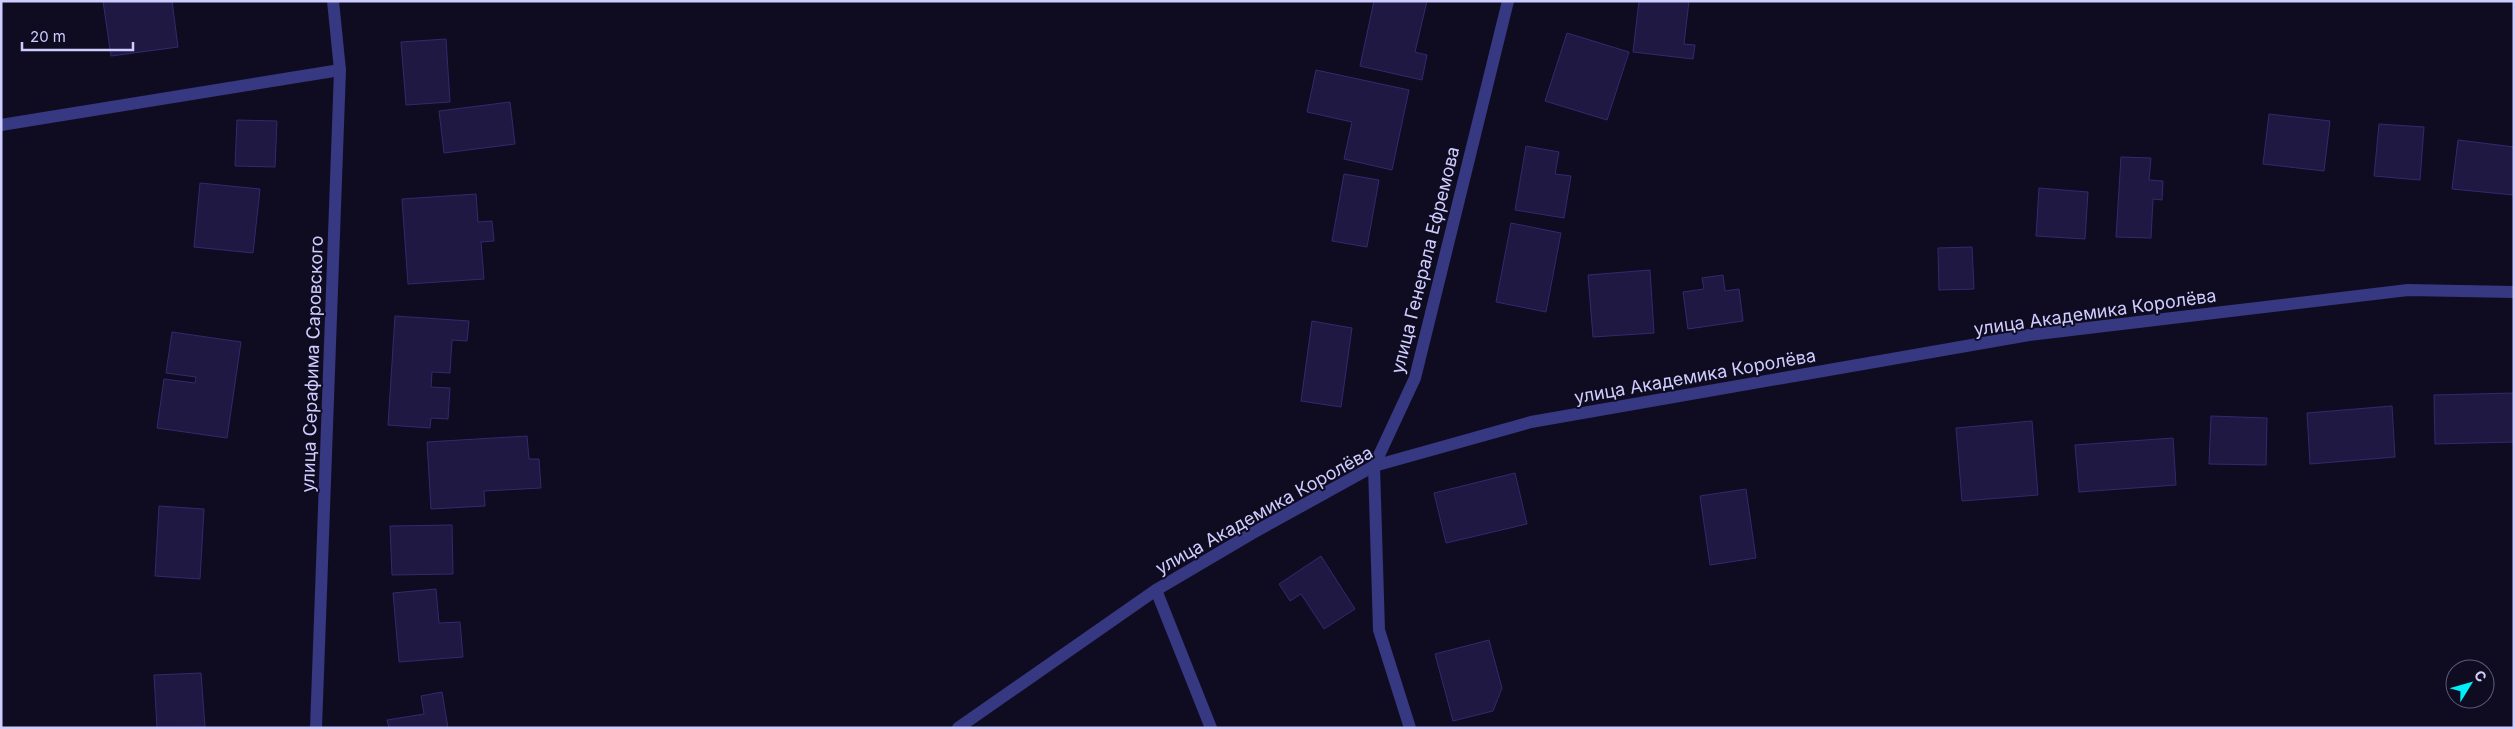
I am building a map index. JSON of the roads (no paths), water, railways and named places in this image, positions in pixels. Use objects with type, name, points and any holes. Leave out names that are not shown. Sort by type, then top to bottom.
[{"type":"street","name":"улица Серафима Саровского","points":[[316,728],[340,70],[334,1]]},
{"type":"street","name":"улица Генерала Ефремова","points":[[1410,728],[1379,630],[1374,466],[1415,378],[1508,1]]},
{"type":"street","points":[[1,125],[340,70]]},
{"type":"street","name":"улица Академика Королёва","points":[[958,728],[1156,590],[1251,534],[1374,466],[1531,422],[2029,335],[2408,290],[2514,292]]},
{"type":"street","points":[[1156,590],[1211,728]]}]
